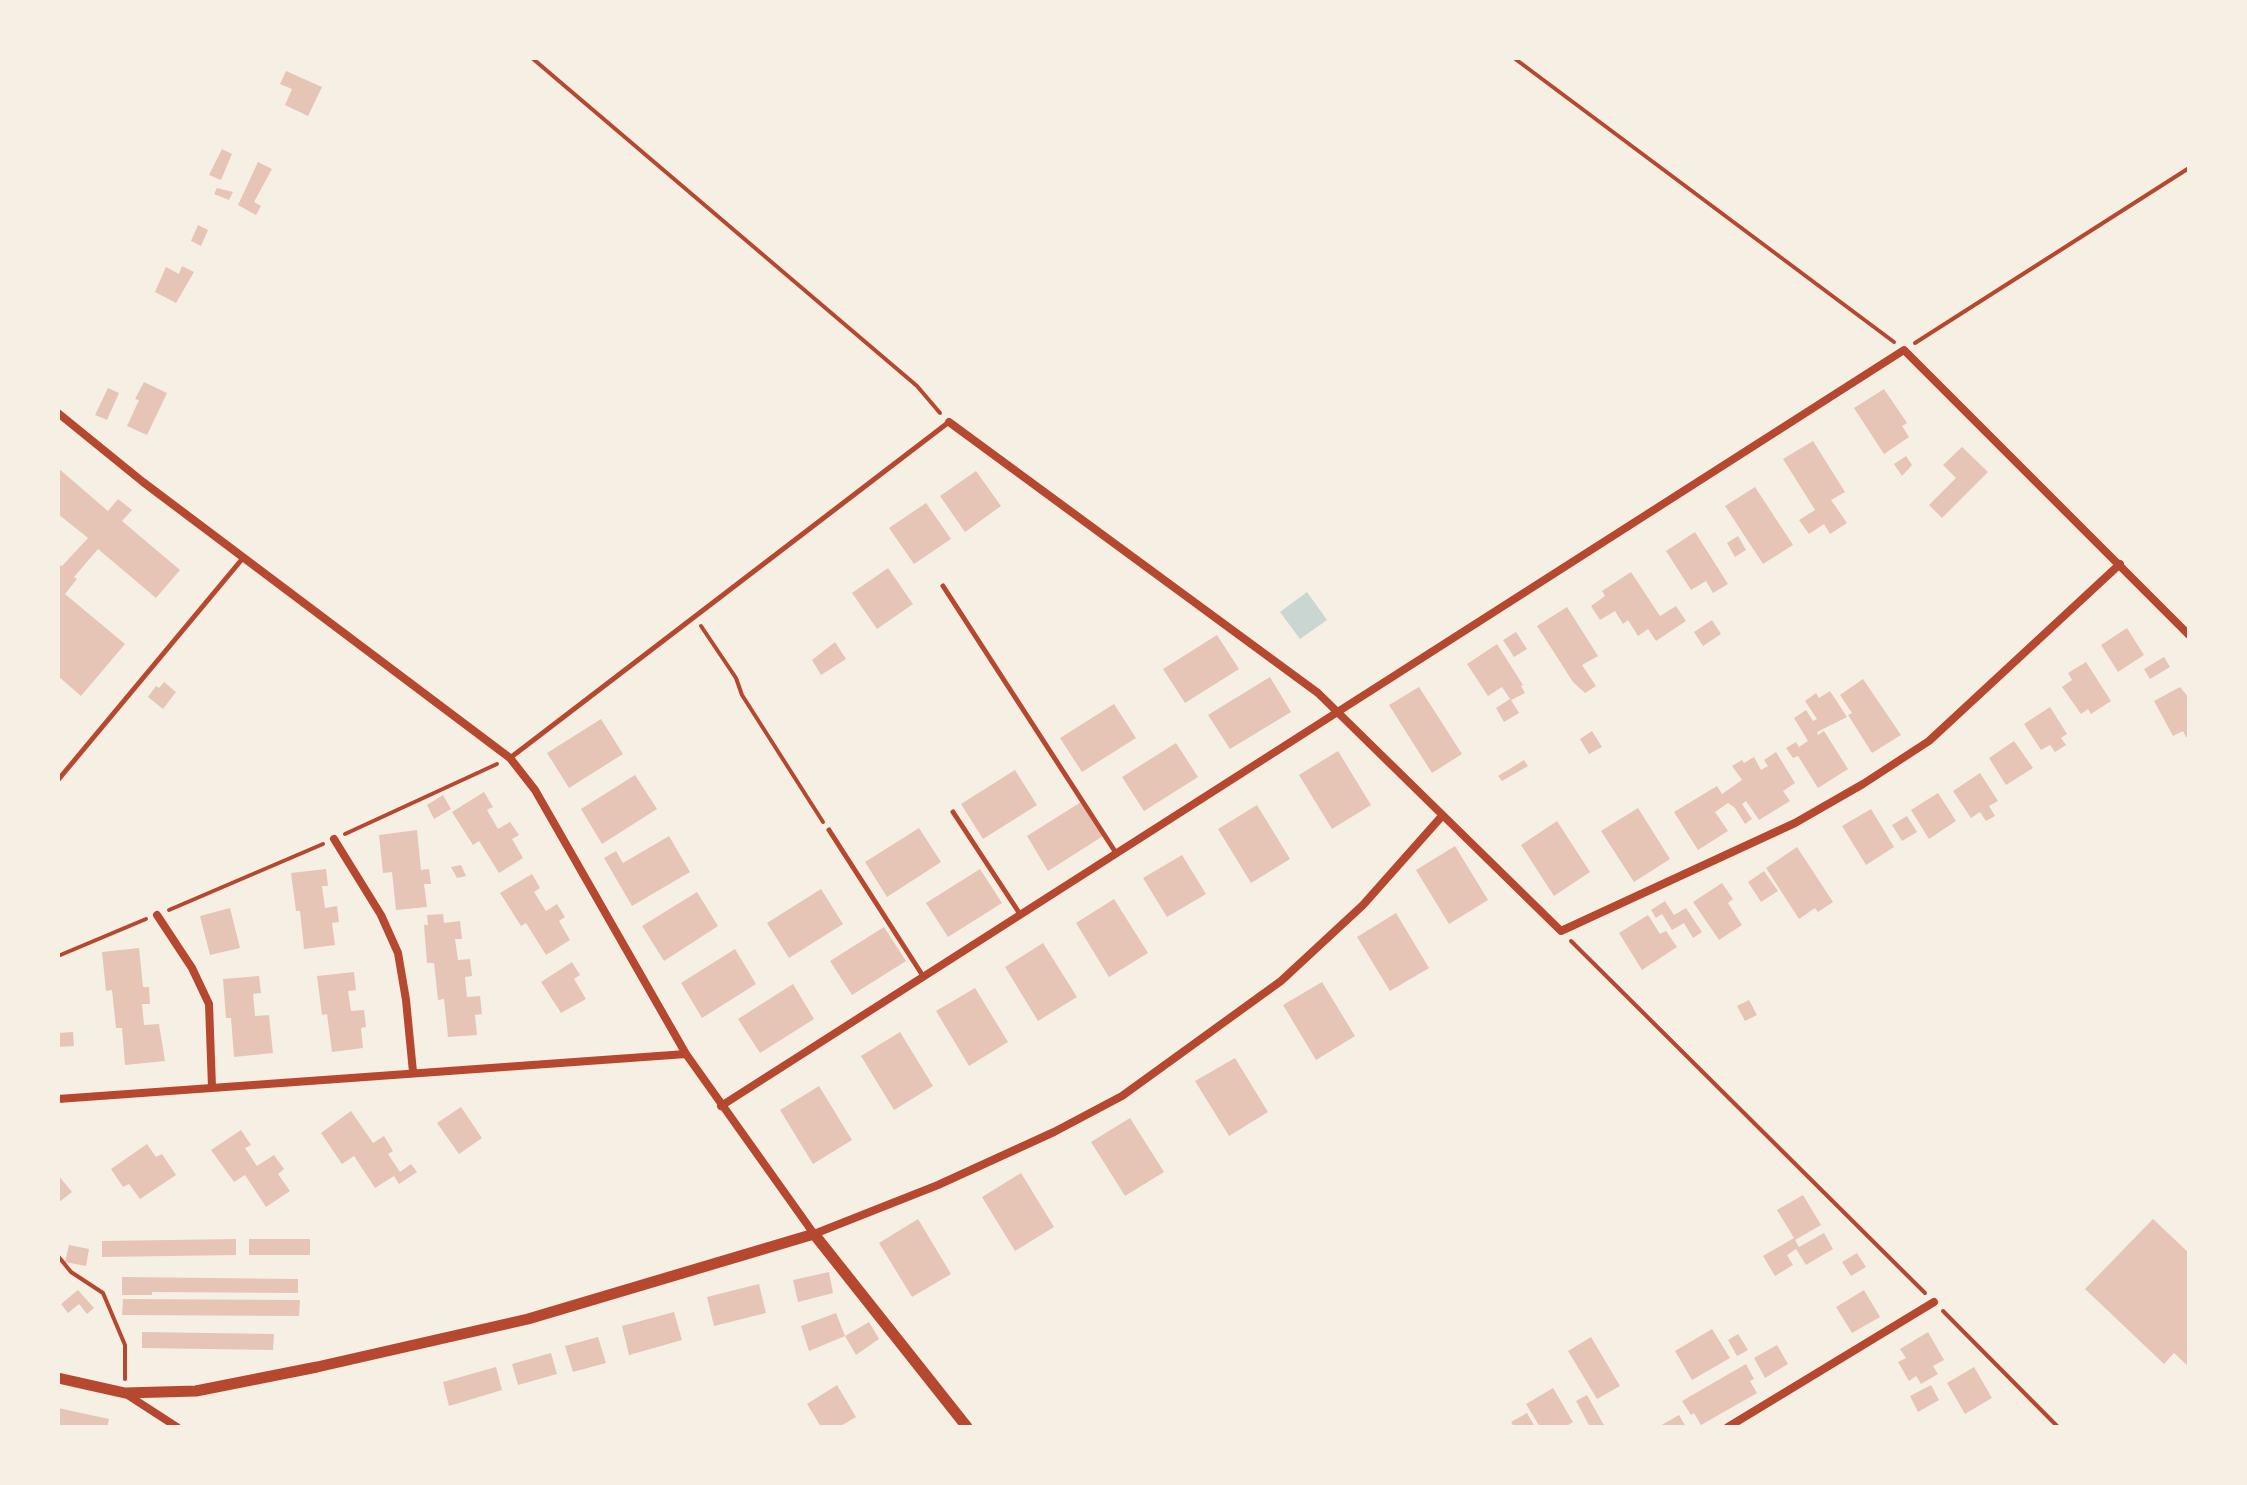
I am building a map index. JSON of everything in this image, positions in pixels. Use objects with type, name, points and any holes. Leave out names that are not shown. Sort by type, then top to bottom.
[{"type":"street","points":[[721,1106],[1904,350],[2189,635]]},
{"type":"street","points":[[58,413],[510,758],[535,790],[686,1054],[721,1106],[814,1234],[967,1427]]},
{"type":"street","points":[[949,422],[1318,693],[1561,931],[1795,823],[1929,741],[2120,564]]},
{"type":"street","points":[[58,1378],[125,1393],[196,1391],[317,1367],[528,1319],[814,1234],[967,1172],[1122,1096],[1281,981],[1363,905],[1442,816]]},
{"type":"street","points":[[334,839],[381,915],[398,953],[413,1072]]},
{"type":"street","points":[[157,915],[192,968],[209,1004],[212,1087]]},
{"type":"street","points":[[58,1099],[686,1054]]},
{"type":"street","points":[[1728,1427],[1934,1302]]},
{"type":"street","points":[[125,1393],[177,1427]]},
{"type":"lane","points":[[510,758],[949,422]]},
{"type":"lane","points":[[58,780],[244,557]]},
{"type":"lane","points":[[943,586],[1116,853]]},
{"type":"lane","points":[[953,812],[1020,914]]},
{"type":"lane","points":[[829,830],[923,976]]},
{"type":"path","points":[[532,58],[917,386],[949,422]]},
{"type":"path","points":[[1514,58],[1904,350],[2189,168]]},
{"type":"path","points":[[695,618],[736,678],[742,695],[829,830]]},
{"type":"path","points":[[58,956],[334,839],[510,758]]},
{"type":"path","points":[[1561,931],[2058,1427]]},
{"type":"path","points":[[58,1256],[71,1272],[103,1293],[125,1345],[125,1393]]},
{"type":"shaded area","points":[[1307,592],[1327,620],[1300,639],[1280,612]]},
{"type":"building","points":[[286,71],[322,87],[308,116],[285,105],[292,89],[280,84]]},
{"type":"building","points":[[222,149],[232,154],[221,180],[209,175]]},
{"type":"building","points":[[258,162],[272,169],[254,202],[261,206],[256,215],[238,205]]},
{"type":"building","points":[[217,188],[233,192],[229,200],[214,194]]},
{"type":"building","points":[[198,225],[208,230],[201,246],[191,241]]},
{"type":"building","points":[[182,266],[194,272],[176,303],[155,292],[166,267],[179,274]]},
{"type":"building","points":[[144,382],[167,393],[147,435],[127,426]]},
{"type":"building","points":[[108,388],[119,393],[107,420],[95,415]]},
{"type":"building","points":[[1884,389],[1907,423],[1902,426],[1909,437],[1884,454],[1854,408]]},
{"type":"building","points":[[1813,441],[1845,492],[1831,500],[1847,523],[1830,534],[1824,524],[1809,534],[1799,520],[1815,510],[1783,459]]},
{"type":"building","points":[[1962,447],[1988,472],[1942,518],[1929,505],[1956,478],[1943,465]]},
{"type":"building","points":[[1906,456],[1912,465],[1902,476],[1894,464]]},
{"type":"building","points":[[58,468],[108,511],[118,499],[132,510],[122,521],[180,570],[156,598],[98,549],[74,577],[77,579],[65,594],[125,644],[81,696],[58,676],[58,564],[62,566],[88,538],[58,514]]},
{"type":"building","points":[[976,471],[1001,506],[965,532],[940,496]]},
{"type":"building","points":[[1755,487],[1793,545],[1763,564],[1725,506]]},
{"type":"building","points":[[926,503],[951,539],[914,564],[889,528]]},
{"type":"building","points":[[1695,532],[1728,584],[1713,593],[1706,581],[1691,590],[1666,551]]},
{"type":"building","points":[[1738,536],[1746,550],[1735,557],[1727,543]]},
{"type":"building","points":[[888,568],[913,604],[877,629],[852,593]]},
{"type":"building","points":[[1631,572],[1660,616],[1676,606],[1686,621],[1656,641],[1648,629],[1638,636],[1628,620],[1623,624],[1615,611],[1600,620],[1591,606],[1605,596],[1602,591]]},
{"type":"building","points":[[1567,607],[1598,656],[1582,665],[1596,686],[1585,693],[1573,682],[1537,626]]},
{"type":"building","points":[[1712,620],[1721,634],[1703,646],[1694,632]]},
{"type":"building","points":[[2127,628],[2144,655],[2118,672],[2101,645]]},
{"type":"building","points":[[1516,632],[1527,649],[1514,657],[1503,640]]},
{"type":"building","points":[[1217,635],[1239,669],[1185,703],[1163,669]]},
{"type":"building","points":[[835,642],[846,659],[821,675],[812,660]]},
{"type":"building","points":[[1497,644],[1525,693],[1511,700],[1519,713],[1504,722],[1496,708],[1510,699],[1502,687],[1488,696],[1467,664]]},
{"type":"building","points":[[2164,657],[2170,667],[2150,679],[2144,669]]},
{"type":"building","points":[[2086,662],[2111,701],[2091,714],[2088,709],[2081,714],[2062,687],[2072,680],[2068,673]]},
{"type":"building","points":[[1270,677],[1291,712],[1230,749],[1208,715]]},
{"type":"building","points":[[1863,679],[1901,735],[1872,753],[1848,715],[1852,713],[1840,695]]},
{"type":"building","points":[[164,682],[176,692],[163,709],[148,697],[156,686],[159,688]]},
{"type":"building","points":[[1419,687],[1462,754],[1432,773],[1389,705]]},
{"type":"building","points":[[2180,687],[2189,698],[2189,736],[2186,737],[2183,731],[2173,736],[2154,701]]},
{"type":"building","points":[[1830,691],[1847,717],[1817,732],[1818,735],[1824,731],[1848,769],[1818,788],[1798,756],[1793,758],[1786,748],[1796,742],[1799,747],[1808,741],[1794,718],[1806,710],[1813,721],[1817,719],[1805,701],[1816,693],[1819,698]]},
{"type":"building","points":[[1114,704],[1136,738],[1082,772],[1060,738]]},
{"type":"building","points":[[2050,707],[2067,734],[2061,738],[2066,745],[2055,752],[2050,745],[2041,750],[2024,724]]},
{"type":"building","points":[[601,719],[623,754],[569,788],[547,753]]},
{"type":"building","points":[[1592,731],[1602,747],[1589,754],[1580,739]]},
{"type":"building","points":[[2014,741],[2033,768],[2006,785],[1989,758]]},
{"type":"building","points":[[1176,743],[1198,777],[1144,811],[1122,777]]},
{"type":"building","points":[[1338,751],[1371,805],[1332,829],[1299,775]]},
{"type":"building","points":[[1776,752],[1795,783],[1783,791],[1790,801],[1759,820],[1746,801],[1742,804],[1752,819],[1745,824],[1728,803],[1715,812],[1728,831],[1698,850],[1674,812],[1717,786],[1722,794],[1742,780],[1732,766],[1742,760],[1744,763],[1754,757],[1761,770],[1768,766],[1764,760]]},
{"type":"building","points":[[1524,760],[1528,766],[1502,781],[1498,776]]},
{"type":"building","points":[[1015,770],[1037,805],[983,839],[961,804]]},
{"type":"building","points":[[1980,773],[1998,801],[1989,806],[1995,816],[1986,821],[1980,812],[1971,818],[1953,791]]},
{"type":"building","points":[[635,775],[657,809],[602,844],[581,809]]},
{"type":"building","points":[[484,792],[493,807],[487,810],[498,829],[510,822],[519,835],[512,839],[523,858],[499,873],[479,841],[473,845],[452,812]]},
{"type":"building","points":[[1938,793],[1956,821],[1929,839],[1911,810]]},
{"type":"building","points":[[443,795],[451,809],[434,819],[427,805]]},
{"type":"building","points":[[1081,802],[1103,836],[1048,871],[1027,836]]},
{"type":"building","points":[[1257,805],[1290,859],[1251,883],[1218,829]]},
{"type":"building","points":[[1638,808],[1670,859],[1634,882],[1601,831]]},
{"type":"building","points":[[1871,809],[1894,847],[1866,865],[1842,826]]},
{"type":"building","points":[[1907,816],[1917,832],[1902,841],[1892,825]]},
{"type":"building","points":[[1557,821],[1590,872],[1554,896],[1521,845]]},
{"type":"building","points":[[919,828],[941,862],[887,897],[865,862]]},
{"type":"building","points":[[417,830],[421,870],[429,869],[431,884],[424,884],[427,907],[396,910],[392,872],[383,873],[379,835]]},
{"type":"building","points":[[669,836],[690,872],[632,906],[604,858],[616,851],[623,863]]},
{"type":"building","points":[[1455,846],[1488,900],[1449,924],[1416,870]]},
{"type":"building","points":[[1797,847],[1833,902],[1818,912],[1815,908],[1799,919],[1766,868]]},
{"type":"building","points":[[1182,855],[1206,894],[1167,917],[1143,878]]},
{"type":"building","points":[[461,865],[466,876],[457,878],[451,867]]},
{"type":"building","points":[[326,869],[328,886],[322,886],[325,908],[337,906],[339,922],[332,923],[335,945],[304,949],[300,911],[296,911],[291,873]]},
{"type":"building","points":[[980,869],[1002,903],[948,937],[926,903]]},
{"type":"building","points":[[1764,871],[1778,891],[1761,902],[1748,882]]},
{"type":"building","points":[[532,874],[540,888],[534,892],[546,911],[557,904],[565,917],[559,921],[570,940],[546,955],[526,923],[521,926],[500,893]]},
{"type":"building","points":[[1722,883],[1733,899],[1728,903],[1742,925],[1719,940],[1693,902]]},
{"type":"building","points":[[821,889],[843,924],[789,958],[767,923]]},
{"type":"building","points":[[697,892],[718,926],[664,961],[642,926]]},
{"type":"building","points":[[1114,899],[1148,953],[1109,977],[1076,923]]},
{"type":"building","points":[[1665,901],[1674,915],[1686,908],[1702,932],[1693,938],[1684,923],[1672,930],[1662,914],[1656,918],[1651,910]]},
{"type":"building","points":[[230,908],[240,948],[210,955],[200,916]]},
{"type":"building","points":[[1396,913],[1429,968],[1390,991],[1357,937]]},
{"type":"building","points":[[443,914],[444,923],[460,921],[462,939],[455,939],[458,960],[470,959],[472,976],[465,977],[467,997],[480,996],[482,1014],[475,1015],[477,1035],[448,1037],[444,999],[438,1000],[434,963],[427,963],[424,925],[428,925],[427,915]]},
{"type":"building","points":[[1648,915],[1660,934],[1666,931],[1677,947],[1642,970],[1619,933]]},
{"type":"building","points":[[884,927],[906,961],[852,995],[830,961]]},
{"type":"building","points":[[1043,943],[1077,997],[1038,1021],[1005,967]]},
{"type":"building","points":[[139,948],[143,987],[149,987],[150,1004],[142,1004],[144,1025],[159,1024],[165,1061],[125,1065],[122,1028],[116,1028],[112,990],[106,991],[102,952]]},
{"type":"building","points":[[735,949],[756,984],[702,1018],[681,983]]},
{"type":"building","points":[[572,962],[580,975],[574,979],[586,999],[561,1013],[541,982]]},
{"type":"building","points":[[354,972],[356,990],[348,991],[351,1011],[364,1010],[366,1027],[361,1028],[363,1048],[332,1052],[327,1014],[322,1015],[317,976]]},
{"type":"building","points":[[259,976],[261,993],[253,994],[255,1016],[269,1015],[273,1053],[234,1057],[231,1018],[226,1018],[223,979]]},
{"type":"building","points":[[1322,982],[1355,1036],[1316,1060],[1283,1005]]},
{"type":"building","points":[[793,984],[814,1019],[760,1053],[738,1019]]},
{"type":"building","points":[[975,988],[1008,1042],[969,1066],[936,1011]]},
{"type":"building","points":[[1749,1000],[1757,1015],[1745,1021],[1737,1006]]},
{"type":"building","points":[[73,1032],[74,1046],[58,1047],[58,1033]]},
{"type":"building","points":[[900,1032],[933,1086],[894,1110],[861,1056]]},
{"type":"building","points":[[1235,1058],[1268,1112],[1229,1136],[1195,1081]]},
{"type":"building","points":[[819,1086],[852,1140],[813,1164],[780,1110]]},
{"type":"building","points":[[461,1107],[482,1138],[459,1154],[437,1123]]},
{"type":"building","points":[[351,1111],[373,1143],[384,1136],[393,1151],[388,1154],[400,1172],[411,1164],[417,1172],[399,1184],[394,1176],[375,1188],[354,1156],[342,1164],[321,1133]]},
{"type":"building","points":[[1130,1118],[1164,1172],[1125,1196],[1091,1142]]},
{"type":"building","points":[[241,1130],[251,1145],[245,1148],[257,1166],[274,1155],[284,1169],[278,1174],[290,1191],[266,1207],[245,1175],[234,1182],[211,1150]]},
{"type":"building","points":[[147,1144],[156,1157],[162,1154],[176,1175],[140,1199],[129,1184],[123,1187],[111,1169]]},
{"type":"building","points":[[1021,1173],[1054,1227],[1015,1251],[982,1197]]},
{"type":"building","points":[[58,1175],[72,1192],[58,1203]]},
{"type":"building","points":[[1803,1195],[1821,1225],[1795,1240],[1799,1247],[1824,1233],[1833,1249],[1806,1265],[1796,1249],[1787,1255],[1793,1265],[1775,1276],[1763,1256],[1794,1238],[1777,1210]]},
{"type":"building","points":[[918,1219],[951,1274],[912,1297],[879,1243]]},
{"type":"building","points":[[2153,1219],[2189,1253],[2189,1367],[2174,1353],[2164,1364],[2085,1289]]},
{"type":"building","points":[[236,1239],[236,1255],[102,1257],[102,1241]]},
{"type":"building","points":[[249,1239],[310,1239],[310,1255],[249,1255]]},
{"type":"building","points":[[69,1245],[89,1249],[86,1266],[65,1262]]},
{"type":"building","points":[[1857,1253],[1866,1267],[1851,1276],[1842,1262]]},
{"type":"building","points":[[829,1272],[833,1293],[798,1302],[793,1280]]},
{"type":"building","points":[[122,1277],[298,1279],[298,1293],[152,1292],[152,1295],[122,1295]]},
{"type":"building","points":[[759,1284],[766,1313],[714,1326],[707,1297]]},
{"type":"building","points":[[78,1290],[94,1308],[87,1314],[79,1304],[68,1313],[61,1304]]},
{"type":"building","points":[[1864,1290],[1880,1317],[1852,1333],[1836,1307]]},
{"type":"building","points":[[123,1299],[300,1300],[299,1316],[122,1315]]},
{"type":"building","points":[[674,1312],[682,1340],[629,1355],[622,1326]]},
{"type":"building","points":[[836,1313],[845,1336],[809,1351],[801,1326]]},
{"type":"building","points":[[869,1322],[879,1339],[856,1355],[845,1336]]},
{"type":"building","points":[[1712,1329],[1730,1358],[1692,1380],[1675,1351]]},
{"type":"building","points":[[142,1332],[274,1334],[273,1350],[142,1348]]},
{"type":"building","points":[[1928,1332],[1944,1360],[1933,1366],[1938,1374],[1921,1384],[1916,1376],[1909,1381],[1898,1362],[1906,1358],[1900,1349]]},
{"type":"building","points":[[1738,1334],[1748,1350],[1737,1356],[1728,1340]]},
{"type":"building","points":[[598,1337],[606,1363],[573,1372],[565,1346]]},
{"type":"building","points":[[1591,1337],[1620,1386],[1597,1399],[1568,1351]]},
{"type":"building","points":[[1777,1345],[1788,1364],[1765,1378],[1754,1358]]},
{"type":"building","points":[[551,1353],[557,1374],[518,1385],[512,1364]]},
{"type":"building","points":[[1746,1364],[1757,1393],[1701,1425],[1682,1401]]},
{"type":"building","points":[[496,1367],[502,1390],[449,1406],[443,1382]]},
{"type":"building","points":[[1974,1367],[1992,1398],[1965,1414],[1947,1383]]},
{"type":"building","points":[[837,1385],[856,1417],[839,1427],[821,1427],[807,1404]]},
{"type":"building","points":[[1931,1385],[1939,1400],[1918,1412],[1910,1396]]},
{"type":"building","points":[[1553,1388],[1573,1422],[1565,1427],[1540,1427],[1526,1404]]},
{"type":"building","points":[[1587,1395],[1605,1427],[1590,1427],[1576,1401]]},
{"type":"building","points":[[58,1408],[109,1419],[107,1427],[58,1427]]},
{"type":"building","points":[[1527,1413],[1535,1427],[1514,1427],[1511,1422]]},
{"type":"building","points":[[1679,1415],[1686,1427],[1658,1427]]}]
